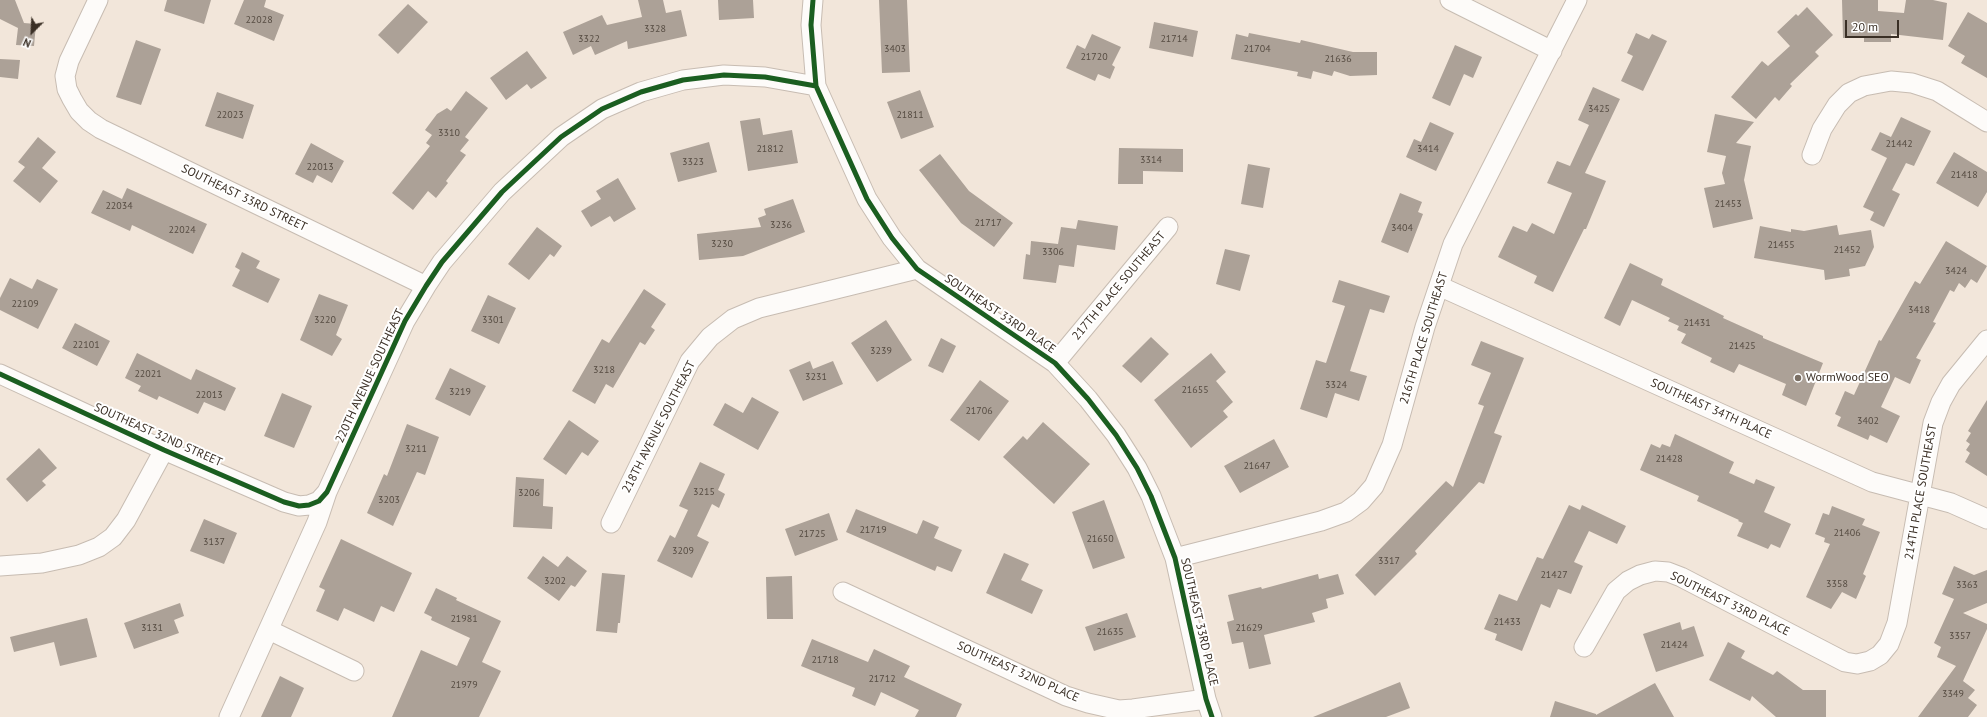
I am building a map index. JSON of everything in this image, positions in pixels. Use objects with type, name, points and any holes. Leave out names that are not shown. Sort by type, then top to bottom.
[{"type":"street","name":"SOUTHEAST 33RD STREET","points":[[98,0],[69,61],[65,76],[67,89],[79,112],[100,129],[426,286]]},
{"type":"street","points":[[813,0],[812,25],[816,86]]},
{"type":"street","points":[[1450,0],[1552,51]]},
{"type":"street","name":"216TH PLACE SOUTHEAST","points":[[1174,558],[1320,521],[1346,512],[1361,501],[1374,486],[1392,445],[1425,327],[1453,244],[1552,51],[1576,0]]},
{"type":"street","name":"220TH AVENUE SOUTHEAST","points":[[229,717],[317,522],[327,492],[405,321],[442,262],[502,192],[561,137],[602,108],[641,92],[683,80],[724,75],[765,77],[816,86]]},
{"type":"street","points":[[1812,156],[1822,129],[1837,105],[1849,93],[1871,84],[1891,81],[1912,83],[1937,91],[1987,122]]},
{"type":"street","name":"SOUTHEAST 33RD PLACE","points":[[816,86],[867,199],[892,238],[917,269],[1055,363],[1088,399],[1116,435],[1137,468],[1151,496],[1174,558],[1206,698]]},
{"type":"street","name":"217TH PLACE SOUTHEAST","points":[[1055,363],[1168,227]]},
{"type":"street","name":"218TH AVENUE SOUTHEAST","points":[[611,523],[690,361],[710,336],[733,319],[759,308],[917,269]]},
{"type":"street","name":"SOUTHEAST 34TH PLACE","points":[[1439,286],[1872,482],[1951,503],[1987,519]]},
{"type":"street","name":"214TH PLACE SOUTHEAST","points":[[1880,655],[1889,644],[1897,623],[1933,423],[1941,402],[1951,384],[1987,340]]},
{"type":"street","name":"SOUTHEAST 32ND STREET","points":[[0,374],[164,450],[284,502],[299,506],[309,505]]},
{"type":"street","points":[[0,566],[42,563],[79,555],[99,547],[113,537],[126,520],[164,450]]},
{"type":"street","name":"220TH AVENUE SOUTHEAST","points":[[309,505],[319,501],[327,492]]},
{"type":"street","name":"SOUTHEAST 33RD PLACE","points":[[1584,647],[1616,591],[1628,581],[1640,575],[1655,571],[1668,572],[1681,577],[1845,662],[1857,664],[1870,661],[1880,655]]},
{"type":"street","name":"SOUTHEAST 32ND PLACE","points":[[843,592],[1066,696],[1088,703],[1119,710],[1206,698]]},
{"type":"street","points":[[269,630],[354,671]]},
{"type":"street","points":[[1206,698],[1212,717]]},
{"type":"building","points":[[0,0],[15,0],[24,23],[36,24],[34,46],[16,45],[18,28],[0,19]]},
{"type":"building","points":[[167,0],[211,0],[204,24],[164,11]]},
{"type":"building","points":[[244,0],[266,0],[264,7],[284,15],[274,41],[234,24]]},
{"type":"building","points":[[638,0],[663,0],[666,13],[681,10],[687,36],[628,49],[627,41],[595,55],[591,46],[573,55],[563,32],[602,15],[607,25],[642,17]]},
{"type":"building","points":[[718,0],[753,0],[754,18],[719,20]]},
{"type":"building","points":[[879,0],[907,0],[910,72],[882,73]]},
{"type":"building","points":[[1842,0],[1878,0],[1878,11],[1904,13],[1906,0],[1933,0],[1947,3],[1943,40],[1891,34],[1891,42],[1864,42],[1864,37],[1843,38]]},
{"type":"building","points":[[408,4],[428,22],[398,54],[378,35]]},
{"type":"building","points":[[1807,7],[1833,35],[1815,52],[1819,56],[1790,84],[1792,86],[1779,101],[1775,97],[1756,119],[1731,97],[1762,61],[1768,66],[1790,46],[1777,32],[1796,14],[1798,16]]},
{"type":"building","points":[[1968,12],[1987,23],[1987,78],[1961,63],[1965,56],[1948,46]]},
{"type":"building","points":[[1154,22],[1198,31],[1193,57],[1149,48]]},
{"type":"building","points":[[1249,33],[1300,43],[1301,40],[1353,52],[1377,52],[1377,75],[1350,76],[1334,71],[1332,76],[1313,71],[1311,79],[1297,76],[1298,72],[1231,59],[1236,34],[1248,37]]},
{"type":"building","points":[[1636,33],[1649,39],[1652,34],[1667,41],[1643,91],[1621,81],[1633,56],[1627,53]]},
{"type":"building","points":[[1092,34],[1121,47],[1112,65],[1115,67],[1110,79],[1098,74],[1095,81],[1066,68],[1077,45],[1085,49]]},
{"type":"building","points":[[136,40],[161,49],[141,105],[116,97]]},
{"type":"building","points":[[1455,45],[1482,57],[1473,78],[1464,74],[1450,106],[1432,98]]},
{"type":"building","points":[[527,51],[547,78],[531,89],[527,84],[506,100],[490,78]]},
{"type":"building","points":[[0,59],[20,60],[18,79],[0,77]]},
{"type":"building","points":[[1593,87],[1620,99],[1585,173],[1606,181],[1586,229],[1584,229],[1553,292],[1534,283],[1537,276],[1498,257],[1513,226],[1527,232],[1532,223],[1554,234],[1572,193],[1547,183],[1557,161],[1570,166],[1589,125],[1578,120]]},
{"type":"building","points":[[920,90],[934,127],[901,139],[887,102]]},
{"type":"building","points":[[466,91],[488,108],[465,137],[469,140],[460,151],[466,155],[446,181],[448,183],[436,198],[428,191],[413,210],[392,193],[430,146],[426,143],[432,135],[425,130],[437,114],[447,108],[451,111]]},
{"type":"building","points":[[217,92],[254,105],[243,139],[205,126]]},
{"type":"building","points":[[1715,114],[1754,122],[1736,143],[1751,146],[1744,180],[1753,219],[1713,228],[1704,188],[1725,184],[1722,173],[1726,156],[1707,152]]},
{"type":"building","points":[[1901,117],[1931,131],[1914,166],[1906,163],[1892,190],[1900,194],[1884,227],[1870,220],[1874,212],[1863,207],[1887,158],[1871,150],[1880,132],[1891,137]]},
{"type":"building","points":[[760,118],[763,135],[792,130],[798,163],[748,171],[740,121]]},
{"type":"building","points":[[1430,122],[1454,133],[1436,171],[1406,157],[1414,139],[1421,142]]},
{"type":"building","points":[[38,137],[56,152],[42,168],[58,181],[40,203],[13,181],[25,167],[18,162]]},
{"type":"building","points":[[709,142],[717,172],[678,182],[670,153]]},
{"type":"building","points":[[311,143],[344,161],[332,183],[317,175],[313,183],[295,174]]},
{"type":"building","points":[[1119,148],[1183,149],[1183,172],[1143,171],[1143,184],[1118,184]]},
{"type":"building","points":[[1954,152],[1987,172],[1987,192],[1978,207],[1936,183]]},
{"type":"building","points":[[940,154],[969,191],[1013,223],[994,247],[961,223],[919,170]]},
{"type":"building","points":[[1248,164],[1270,168],[1263,208],[1241,204]]},
{"type":"building","points":[[618,178],[636,209],[614,222],[610,216],[591,227],[581,211],[601,199],[596,191]]},
{"type":"building","points":[[127,188],[207,224],[193,254],[132,225],[130,231],[91,213],[103,190],[122,199]]},
{"type":"building","points":[[1400,193],[1422,202],[1418,212],[1423,214],[1408,253],[1381,242]]},
{"type":"building","points":[[793,199],[805,232],[743,256],[699,260],[697,234],[761,227],[758,218],[766,215],[764,209]]},
{"type":"building","points":[[1078,220],[1118,226],[1115,250],[1077,245],[1074,267],[1059,265],[1056,283],[1023,279],[1026,254],[1030,255],[1031,241],[1058,244],[1061,227],[1076,229]]},
{"type":"building","points":[[1837,225],[1839,235],[1871,230],[1874,247],[1865,266],[1849,269],[1850,276],[1825,280],[1824,270],[1754,258],[1760,226],[1791,232],[1791,229],[1804,231]]},
{"type":"building","points":[[537,227],[562,246],[554,257],[550,254],[529,280],[508,264]]},
{"type":"building","points":[[1946,241],[1987,266],[1977,283],[1971,279],[1965,288],[1959,283],[1954,292],[1950,290],[1933,322],[1936,323],[1916,358],[1921,360],[1910,384],[1895,377],[1881,407],[1900,416],[1887,443],[1870,435],[1868,440],[1837,426],[1841,417],[1835,414],[1845,391],[1854,395],[1879,340],[1881,341],[1915,281],[1920,284]]},
{"type":"building","points":[[1225,249],[1250,255],[1240,291],[1216,284]]},
{"type":"building","points":[[242,252],[260,261],[256,268],[280,279],[268,303],[232,286],[240,270],[235,267]]},
{"type":"building","points":[[1630,263],[1663,279],[1661,285],[1724,316],[1723,318],[1763,336],[1763,338],[1823,363],[1806,406],[1782,395],[1786,384],[1739,364],[1734,373],[1710,362],[1712,358],[1681,343],[1686,334],[1677,330],[1679,326],[1668,321],[1670,318],[1632,300],[1620,326],[1604,318]]},
{"type":"building","points":[[10,278],[32,289],[37,279],[58,289],[38,329],[0,310],[0,298]]},
{"type":"building","points":[[1339,280],[1390,296],[1384,313],[1370,309],[1350,371],[1367,376],[1359,401],[1335,393],[1327,418],[1300,409],[1316,360],[1326,363],[1345,306],[1332,302]]},
{"type":"building","points":[[644,289],[666,304],[651,327],[655,330],[645,345],[640,342],[613,388],[606,384],[595,404],[572,391],[602,339],[609,343]]},
{"type":"building","points":[[319,294],[348,305],[336,335],[342,339],[332,356],[300,340]]},
{"type":"building","points":[[488,295],[516,308],[499,344],[471,331]]},
{"type":"building","points":[[886,320],[912,360],[877,382],[851,343]]},
{"type":"building","points":[[75,323],[110,341],[97,366],[62,348]]},
{"type":"building","points":[[1151,337],[1169,354],[1141,383],[1122,366]]},
{"type":"building","points":[[941,338],[956,346],[943,373],[928,366]]},
{"type":"building","points":[[1481,341],[1524,358],[1494,433],[1502,436],[1484,484],[1479,482],[1415,551],[1417,554],[1375,596],[1355,575],[1446,481],[1453,487],[1484,406],[1478,404],[1491,373],[1471,365]]},
{"type":"building","points":[[137,353],[191,380],[196,369],[236,388],[225,411],[204,402],[198,414],[159,396],[157,400],[138,391],[141,386],[125,378]]},
{"type":"building","points":[[1211,353],[1226,372],[1216,381],[1233,402],[1223,411],[1228,417],[1191,448],[1154,400]]},
{"type":"building","points":[[810,361],[813,369],[833,361],[843,384],[803,401],[789,370]]},
{"type":"building","points":[[450,368],[486,386],[470,416],[435,399]]},
{"type":"building","points":[[980,380],[1009,401],[979,441],[950,420]]},
{"type":"building","points":[[282,393],[312,406],[294,448],[264,436]]},
{"type":"building","points":[[752,397],[779,412],[758,450],[713,425],[725,403],[743,413]]},
{"type":"building","points":[[1987,400],[1987,476],[1965,462],[1970,453],[1966,450],[1970,444],[1966,441],[1971,433],[1968,431]]},
{"type":"building","points":[[569,420],[599,441],[588,456],[582,452],[566,475],[543,459]]},
{"type":"building","points":[[1043,422],[1090,464],[1054,504],[1003,457],[1023,436],[1027,440]]},
{"type":"building","points":[[407,424],[439,437],[425,475],[417,472],[393,526],[367,513],[384,474],[387,476]]},
{"type":"building","points":[[1675,434],[1734,462],[1729,473],[1754,484],[1756,479],[1775,487],[1764,512],[1791,524],[1780,548],[1771,544],[1768,549],[1737,536],[1743,523],[1738,521],[1739,520],[1697,501],[1699,496],[1640,470],[1651,444],[1660,448],[1662,444],[1670,447]]},
{"type":"building","points":[[1274,439],[1289,467],[1240,493],[1224,466]]},
{"type":"building","points":[[39,448],[57,468],[42,481],[46,485],[27,502],[6,479]]},
{"type":"building","points":[[700,462],[725,474],[718,490],[725,494],[719,508],[712,504],[697,536],[709,542],[692,578],[657,561],[670,535],[675,538],[688,510],[679,506]]},
{"type":"building","points":[[516,477],[544,479],[543,506],[553,507],[552,529],[513,527]]},
{"type":"building","points":[[1104,500],[1125,558],[1093,569],[1072,512]]},
{"type":"building","points":[[1569,505],[1580,510],[1582,505],[1626,526],[1617,544],[1589,531],[1574,562],[1583,566],[1571,594],[1558,589],[1550,608],[1541,604],[1522,651],[1495,640],[1497,634],[1484,629],[1499,594],[1517,601],[1537,557],[1543,559]]},
{"type":"building","points":[[1832,506],[1865,519],[1862,525],[1880,532],[1863,574],[1866,576],[1856,599],[1842,592],[1831,609],[1806,597],[1830,544],[1824,542],[1825,538],[1815,534],[1823,513],[1829,515]]},
{"type":"building","points":[[856,509],[917,534],[923,520],[939,527],[934,538],[962,550],[952,572],[937,566],[935,571],[846,532]]},
{"type":"building","points":[[829,513],[838,540],[795,556],[785,529]]},
{"type":"building","points":[[204,519],[237,533],[224,564],[190,551]]},
{"type":"building","points":[[341,539],[412,573],[394,612],[381,606],[374,622],[344,608],[338,621],[316,611],[325,590],[319,587]]},
{"type":"building","points":[[1004,553],[1029,564],[1021,580],[1043,590],[1032,614],[986,593]]},
{"type":"building","points":[[543,556],[558,567],[567,556],[587,571],[575,587],[571,585],[559,601],[527,578]]},
{"type":"building","points":[[1954,566],[1974,575],[1987,570],[1987,603],[1963,613],[1987,624],[1987,629],[1963,681],[1975,690],[1968,698],[1977,705],[1968,717],[1918,717],[1956,666],[1937,657],[1941,647],[1934,643],[1954,599],[1942,594]]},
{"type":"building","points":[[602,573],[625,575],[620,623],[618,623],[617,633],[596,631]]},
{"type":"building","points":[[1318,574],[1319,579],[1338,574],[1344,594],[1326,599],[1328,608],[1312,613],[1315,622],[1264,635],[1271,664],[1249,669],[1243,642],[1232,644],[1227,622],[1234,620],[1228,595],[1261,587],[1262,589]]},
{"type":"building","points":[[792,576],[793,619],[767,619],[766,577]]},
{"type":"building","points":[[436,588],[457,598],[456,600],[501,621],[482,662],[501,671],[479,717],[392,717],[421,650],[457,666],[470,638],[431,620],[432,617],[424,613]]},
{"type":"building","points":[[180,603],[184,616],[174,620],[179,633],[134,649],[124,623]]},
{"type":"building","points":[[1127,613],[1136,637],[1094,651],[1085,627]]},
{"type":"building","points":[[87,618],[97,657],[60,666],[54,642],[14,652],[10,637]]},
{"type":"building","points":[[1680,622],[1682,630],[1694,626],[1704,656],[1656,672],[1643,634]]},
{"type":"building","points":[[812,639],[868,662],[874,649],[910,666],[904,677],[962,704],[956,717],[915,717],[919,710],[881,692],[875,706],[852,696],[855,688],[801,666]]},
{"type":"building","points":[[1728,642],[1745,651],[1741,658],[1773,675],[1777,671],[1803,690],[1826,690],[1826,717],[1776,717],[1752,696],[1750,701],[1709,680]]},
{"type":"building","points":[[280,676],[304,688],[291,717],[261,717]]},
{"type":"building","points":[[1400,682],[1410,708],[1386,717],[1313,717]]},
{"type":"building","points":[[1655,683],[1674,717],[1550,717],[1555,701],[1596,715]]},
{"type":"cycle path","points":[[813,0],[811,25],[816,86],[867,199],[892,238],[917,269],[1055,363],[1088,399],[1116,435],[1137,468],[1151,496],[1175,558],[1206,699],[1212,717]]},
{"type":"cycle path","points":[[0,374],[164,450],[284,502],[299,506],[309,505],[319,501],[327,492],[405,321],[442,262],[502,192],[561,137],[602,109],[641,92],[683,80],[724,75],[765,77],[816,86]]},
{"type":"place","name":"WormWood SEO","points":[[1798,378]]}]
